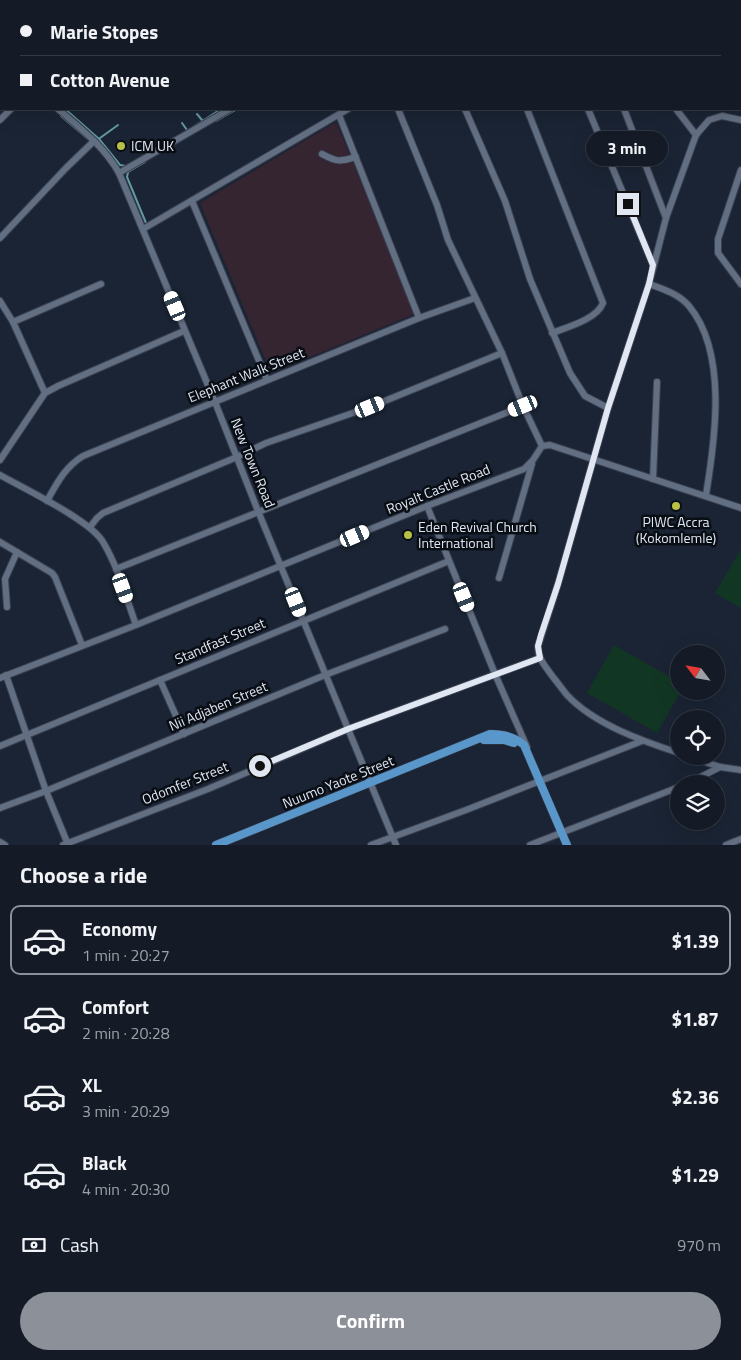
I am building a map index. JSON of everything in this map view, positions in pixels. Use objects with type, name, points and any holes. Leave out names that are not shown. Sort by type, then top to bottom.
[{"type":"main road","name":"Nuumo Yaote Street","points":[[216,845],[468,743],[492,739],[508,740],[529,755]]},
{"type":"main road","points":[[529,755],[567,845]]},
{"type":"street","points":[[0,120],[10,110]]},
{"type":"street","name":"New Town Road","points":[[59,110],[112,160],[118,173],[215,402],[396,845]]},
{"type":"street","points":[[118,173],[228,110]]},
{"type":"street","points":[[143,229],[346,110]]},
{"type":"street","points":[[398,110],[437,205],[448,240],[502,353],[523,406],[542,446],[550,445],[741,508]]},
{"type":"street","points":[[465,110],[505,201],[530,279],[570,373],[585,396],[608,408]]},
{"type":"street","points":[[527,110],[603,303],[595,314],[552,333]]},
{"type":"street","points":[[588,110],[653,265]]},
{"type":"street","points":[[624,110],[666,218]]},
{"type":"street","points":[[677,110],[696,135]]},
{"type":"street","points":[[339,115],[419,318]]},
{"type":"street","points":[[670,750],[642,741],[600,720],[580,707],[567,694],[540,658],[538,646],[558,584],[608,408],[649,284],[666,218],[696,135],[704,124],[715,118],[722,116],[741,120]]},
{"type":"street","points":[[0,238],[94,141]]},
{"type":"street","points":[[322,154],[340,162],[356,157]]},
{"type":"street","points":[[741,170],[718,239],[718,253],[741,284]]},
{"type":"street","points":[[192,201],[267,380]]},
{"type":"street","points":[[13,322],[101,284]]},
{"type":"street","points":[[649,284],[669,291],[688,305],[699,322],[708,343],[712,366],[716,418],[706,495]]},
{"type":"street","name":"Elephant Walk Street","points":[[47,501],[63,473],[73,462],[83,456],[419,318],[475,298]]},
{"type":"street","points":[[0,301],[13,322],[45,393]]},
{"type":"street","points":[[0,460],[45,393],[184,331]]},
{"type":"street","points":[[90,527],[103,513],[266,443],[370,407],[502,353]]},
{"type":"street","points":[[653,479],[657,382]]},
{"type":"street","points":[[116,569],[258,511],[393,460],[523,406]]},
{"type":"street","name":"Royalt Castle Road","points":[[3,677],[136,625],[427,506],[524,469],[533,460],[542,446]]},
{"type":"street","points":[[498,578],[533,460]]},
{"type":"street","points":[[0,475],[90,527],[103,541],[116,569],[136,625]]},
{"type":"street","points":[[427,506],[529,755]]},
{"type":"street","points":[[0,542],[52,573],[82,646]]},
{"type":"street","points":[[7,607],[5,579],[17,552]]},
{"type":"street","name":"Standfast Street","points":[[0,746],[83,710],[450,561]]},
{"type":"street","name":"Nii Adjaben Street","points":[[0,808],[46,791],[325,675],[445,629]]},
{"type":"street","name":"Odomfer Street","points":[[65,844],[208,789],[348,729],[540,658]]},
{"type":"street","points":[[3,677],[65,844]]},
{"type":"street","points":[[160,680],[184,734]]},
{"type":"street","points":[[371,845],[642,741]]},
{"type":"street","points":[[714,765],[741,770]]},
{"type":"street","points":[[704,775],[720,767]]},
{"type":"street","points":[[530,845],[670,790]]},
{"type":"street","points":[[726,845],[741,839]]},
{"type":"street","points":[[0,842],[5,845]]},
{"type":"shaded area","points":[[336,122],[417,313],[271,373],[200,203]]},
{"type":"green space","points":[[741,551],[741,608],[715,593]]},
{"type":"green space","points":[[614,645],[670,677],[670,700],[676,700],[657,733],[587,693]]},
{"type":"waterway","points":[[66,110],[99,139],[120,165],[126,166]]},
{"type":"waterway","points":[[187,131],[219,110]]},
{"type":"waterway","points":[[216,121],[235,110]]},
{"type":"waterway","points":[[197,114],[202,120]]},
{"type":"waterway","points":[[61,116],[88,139]]},
{"type":"waterway","points":[[182,123],[187,130]]},
{"type":"waterway","points":[[100,138],[118,125]]},
{"type":"waterway","points":[[154,149],[163,144]]},
{"type":"waterway","points":[[145,162],[128,172],[127,177],[146,223]]},
{"type":"place","name":"ICM UK","points":[[121,146]]},
{"type":"place","name":"PIWC Accra (Kokomlemle)","points":[[676,506]]},
{"type":"place","name":"Eden Revival Church International","points":[[408,535]]},
{"type":"route","points":[[260,766],[348,729],[540,658],[538,646],[541,635],[558,584],[608,408],[649,284],[653,265],[628,204]]}]
